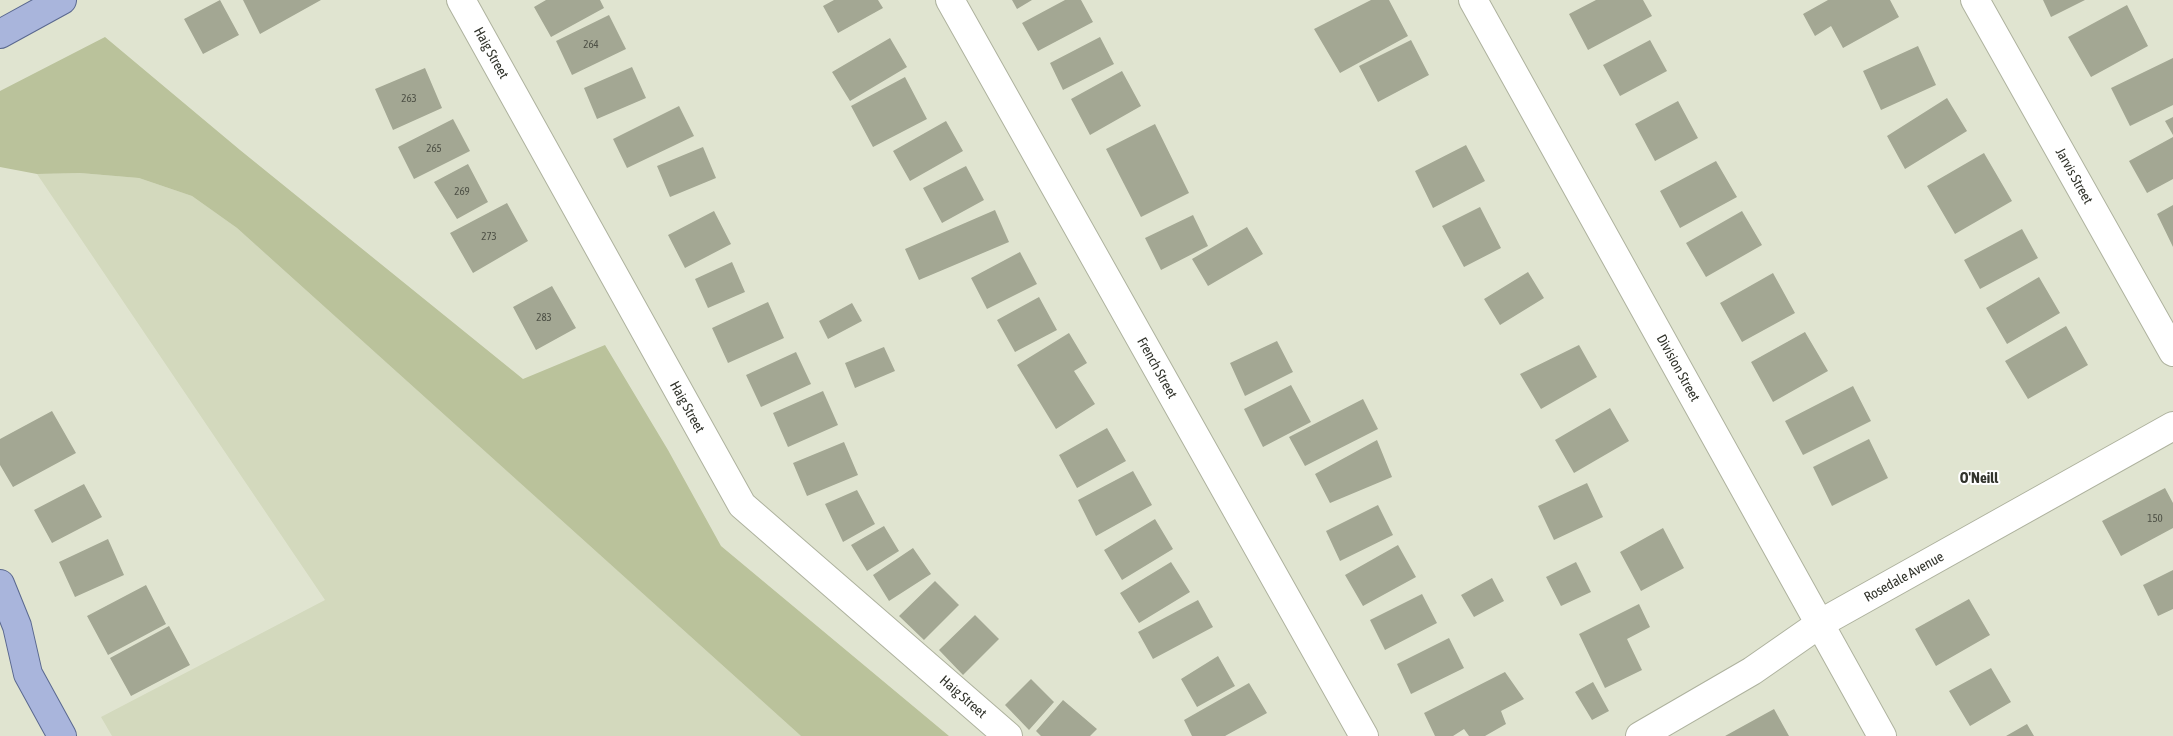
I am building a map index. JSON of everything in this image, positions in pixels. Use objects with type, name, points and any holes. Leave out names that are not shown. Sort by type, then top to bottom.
[{"type":"main road","points":[[0,34],[62,0]]},
{"type":"main road","points":[[0,584],[17,626],[28,674]]},
{"type":"main road","points":[[0,644],[28,674],[62,736]]},
{"type":"street","name":"Haig Street","points":[[461,0],[742,505],[1008,736]]},
{"type":"street","name":"French Street","points":[[950,0],[1364,736]]},
{"type":"street","name":"Division Street","points":[[1473,0],[1821,623],[1882,736]]},
{"type":"street","name":"Jarvis Street","points":[[1975,0],[2173,352]]},
{"type":"street","name":"Rosedale Avenue","points":[[1640,736],[1752,670],[1821,623],[2173,426]]},
{"type":"shaded area","points":[[105,37],[240,150],[523,379],[605,345],[668,450],[721,546],[949,736],[801,736],[237,228],[192,196],[139,178],[80,173],[37,174],[0,167],[0,91]]},
{"type":"shaded area","points":[[80,173],[139,178],[192,196],[237,228],[801,736],[112,736],[101,717],[325,600],[37,174]]},
{"type":"building","points":[[220,0],[239,35],[203,54],[184,19]]},
{"type":"building","points":[[243,0],[321,0],[260,34]]},
{"type":"building","points":[[546,0],[600,0],[604,8],[551,37],[534,7]]},
{"type":"building","points":[[834,0],[878,0],[883,8],[838,33],[823,6]]},
{"type":"building","points":[[1012,0],[1032,0],[1017,9]]},
{"type":"building","points":[[1065,0],[1081,0],[1093,22],[1038,51],[1022,23]]},
{"type":"building","points":[[1371,0],[1389,0],[1408,36],[1340,73],[1314,29]]},
{"type":"building","points":[[1596,0],[1643,0],[1652,16],[1588,50],[1569,14]]},
{"type":"building","points":[[1828,0],[1890,0],[1899,17],[1843,48],[1831,26],[1815,36],[1803,14]]},
{"type":"building","points":[[2043,0],[2085,0],[2051,17]]},
{"type":"building","points":[[2127,5],[2148,46],[2091,77],[2068,37]]},
{"type":"building","points":[[609,15],[626,49],[572,75],[556,41]]},
{"type":"building","points":[[1100,37],[1114,64],[1063,90],[1050,63]]},
{"type":"building","points":[[890,38],[907,67],[850,101],[832,72]]},
{"type":"building","points":[[1411,40],[1429,75],[1378,102],[1359,66]]},
{"type":"building","points":[[1650,40],[1667,71],[1620,96],[1603,65]]},
{"type":"building","points":[[1918,46],[1936,85],[1881,110],[1863,71]]},
{"type":"building","points":[[2173,58],[2173,105],[2130,126],[2111,88]]},
{"type":"building","points":[[632,67],[646,98],[597,119],[584,88]]},
{"type":"building","points":[[425,68],[442,108],[393,130],[375,89]]},
{"type":"building","points":[[1122,71],[1141,106],[1090,135],[1071,99]]},
{"type":"building","points":[[905,77],[927,119],[873,147],[851,106]]},
{"type":"building","points":[[1947,98],[1967,131],[1905,169],[1887,136]]},
{"type":"building","points":[[1678,101],[1698,138],[1655,161],[1635,124]]},
{"type":"building","points":[[679,106],[694,136],[627,168],[613,139]]},
{"type":"building","points":[[2173,117],[2173,135],[2165,121]]},
{"type":"building","points":[[453,119],[470,151],[414,179],[398,147]]},
{"type":"building","points":[[946,121],[963,151],[910,181],[893,151]]},
{"type":"building","points":[[1155,124],[1189,193],[1141,217],[1106,149]]},
{"type":"building","points":[[2173,137],[2173,179],[2147,193],[2129,161]]},
{"type":"building","points":[[1466,145],[1485,181],[1433,208],[1415,171]]},
{"type":"building","points":[[703,147],[716,178],[670,197],[657,166]]},
{"type":"building","points":[[1984,153],[2012,201],[1955,234],[1927,186]]},
{"type":"building","points":[[1716,161],[1737,197],[1680,228],[1660,191]]},
{"type":"building","points":[[468,164],[488,202],[457,219],[434,182]]},
{"type":"building","points":[[966,166],[984,200],[942,223],[923,188]]},
{"type":"building","points":[[507,203],[528,241],[473,273],[450,233]]},
{"type":"building","points":[[2173,205],[2173,247],[2157,214]]},
{"type":"building","points":[[1480,207],[1501,248],[1464,267],[1442,226]]},
{"type":"building","points":[[995,210],[1009,242],[919,280],[905,249]]},
{"type":"building","points":[[714,211],[731,244],[685,268],[668,235]]},
{"type":"building","points":[[1742,211],[1762,245],[1706,277],[1686,243]]},
{"type":"building","points":[[1193,215],[1208,246],[1161,270],[1145,238]]},
{"type":"building","points":[[1247,227],[1263,254],[1208,286],[1192,259]]},
{"type":"building","points":[[2022,229],[2038,258],[1980,289],[1964,260]]},
{"type":"building","points":[[1020,252],[1037,284],[987,309],[971,278]]},
{"type":"building","points":[[732,262],[745,292],[708,308],[695,279]]},
{"type":"building","points":[[1528,272],[1544,298],[1500,325],[1484,299]]},
{"type":"building","points":[[1773,273],[1795,313],[1742,342],[1720,303]]},
{"type":"building","points":[[2039,277],[2060,313],[2007,344],[1986,308]]},
{"type":"building","points":[[552,286],[576,328],[536,350],[513,307]]},
{"type":"building","points":[[1039,297],[1057,330],[1015,352],[997,320]]},
{"type":"building","points":[[768,302],[784,338],[728,363],[712,328]]},
{"type":"building","points":[[852,303],[862,321],[828,339],[819,321]]},
{"type":"building","points":[[2066,326],[2088,365],[2028,399],[2005,361]]},
{"type":"building","points":[[1805,332],[1828,371],[1773,402],[1751,362]]},
{"type":"building","points":[[1069,333],[1087,363],[1074,371],[1095,404],[1056,429],[1017,365]]},
{"type":"building","points":[[1277,341],[1293,372],[1245,396],[1230,363]]},
{"type":"building","points":[[1579,345],[1597,377],[1541,409],[1520,374]]},
{"type":"building","points":[[884,347],[895,371],[855,388],[845,363]]},
{"type":"building","points":[[796,352],[811,384],[761,407],[746,375]]},
{"type":"building","points":[[1291,385],[1311,422],[1263,447],[1244,409]]},
{"type":"building","points":[[1853,386],[1871,421],[1803,455],[1785,421]]},
{"type":"building","points":[[823,391],[838,425],[788,447],[773,413]]},
{"type":"building","points":[[1363,399],[1378,429],[1305,466],[1289,437]]},
{"type":"building","points":[[1610,408],[1629,441],[1574,473],[1555,440]]},
{"type":"building","points":[[52,411],[76,453],[13,487],[0,465],[0,439]]},
{"type":"building","points":[[1107,428],[1126,461],[1077,488],[1059,455]]},
{"type":"building","points":[[1869,439],[1888,478],[1832,506],[1813,467]]},
{"type":"building","points":[[1377,440],[1392,477],[1330,503],[1315,474]]},
{"type":"building","points":[[844,442],[858,475],[807,496],[793,463]]},
{"type":"building","points":[[1133,471],[1152,505],[1096,536],[1078,500]]},
{"type":"building","points":[[1587,483],[1603,517],[1554,540],[1538,506]]},
{"type":"building","points":[[84,484],[102,517],[52,543],[34,510]]},
{"type":"building","points":[[2165,488],[2173,503],[2173,528],[2121,556],[2102,521]]},
{"type":"building","points":[[857,490],[875,524],[843,542],[825,504]]},
{"type":"building","points":[[1378,505],[1393,535],[1340,561],[1326,531]]},
{"type":"building","points":[[1155,519],[1173,549],[1122,580],[1104,550]]},
{"type":"building","points":[[884,526],[899,551],[867,571],[851,545]]},
{"type":"building","points":[[1663,528],[1684,568],[1641,591],[1620,552]]},
{"type":"building","points":[[108,539],[124,575],[75,597],[59,562]]},
{"type":"building","points":[[1398,545],[1416,577],[1363,606],[1345,575]]},
{"type":"building","points":[[913,548],[931,574],[889,601],[873,575]]},
{"type":"building","points":[[1171,562],[1190,592],[1139,623],[1120,593]]},
{"type":"building","points":[[1576,562],[1591,592],[1561,606],[1546,577]]},
{"type":"building","points":[[2173,570],[2173,609],[2158,616],[2143,585]]},
{"type":"building","points":[[1492,578],[1504,601],[1474,617],[1461,595]]},
{"type":"building","points":[[935,581],[959,605],[924,640],[899,616]]},
{"type":"building","points":[[146,585],[166,624],[108,655],[87,616]]},
{"type":"building","points":[[1422,594],[1437,623],[1385,650],[1370,620]]},
{"type":"building","points":[[1969,599],[1990,635],[1936,666],[1915,629]]},
{"type":"building","points":[[1198,600],[1213,627],[1153,659],[1138,632]]},
{"type":"building","points":[[1639,604],[1650,627],[1627,639],[1642,670],[1605,688],[1579,634]]},
{"type":"building","points":[[975,615],[999,639],[963,675],[939,650]]},
{"type":"building","points":[[169,626],[190,665],[131,696],[110,658]]},
{"type":"building","points":[[1449,638],[1464,668],[1411,694],[1397,664]]},
{"type":"building","points":[[1218,656],[1235,686],[1197,707],[1181,679]]},
{"type":"building","points":[[1991,668],[2011,702],[1970,726],[1949,691]]},
{"type":"building","points":[[1505,672],[1524,699],[1501,711],[1506,724],[1485,736],[1469,736],[1464,729],[1453,736],[1435,736],[1424,713]]},
{"type":"building","points":[[1031,679],[1054,702],[1029,730],[1005,705]]},
{"type":"building","points":[[1593,682],[1609,711],[1592,720],[1575,692]]},
{"type":"building","points":[[1249,683],[1267,713],[1225,736],[1192,736],[1184,720]]},
{"type":"building","points":[[1063,700],[1097,729],[1090,736],[1041,736],[1036,731]]},
{"type":"building","points":[[1774,709],[1789,736],[1725,736]]},
{"type":"building","points":[[2027,724],[2034,736],[2006,736]]},
{"type":"district","name":"O'Neill","points":[[1979,478]]}]
